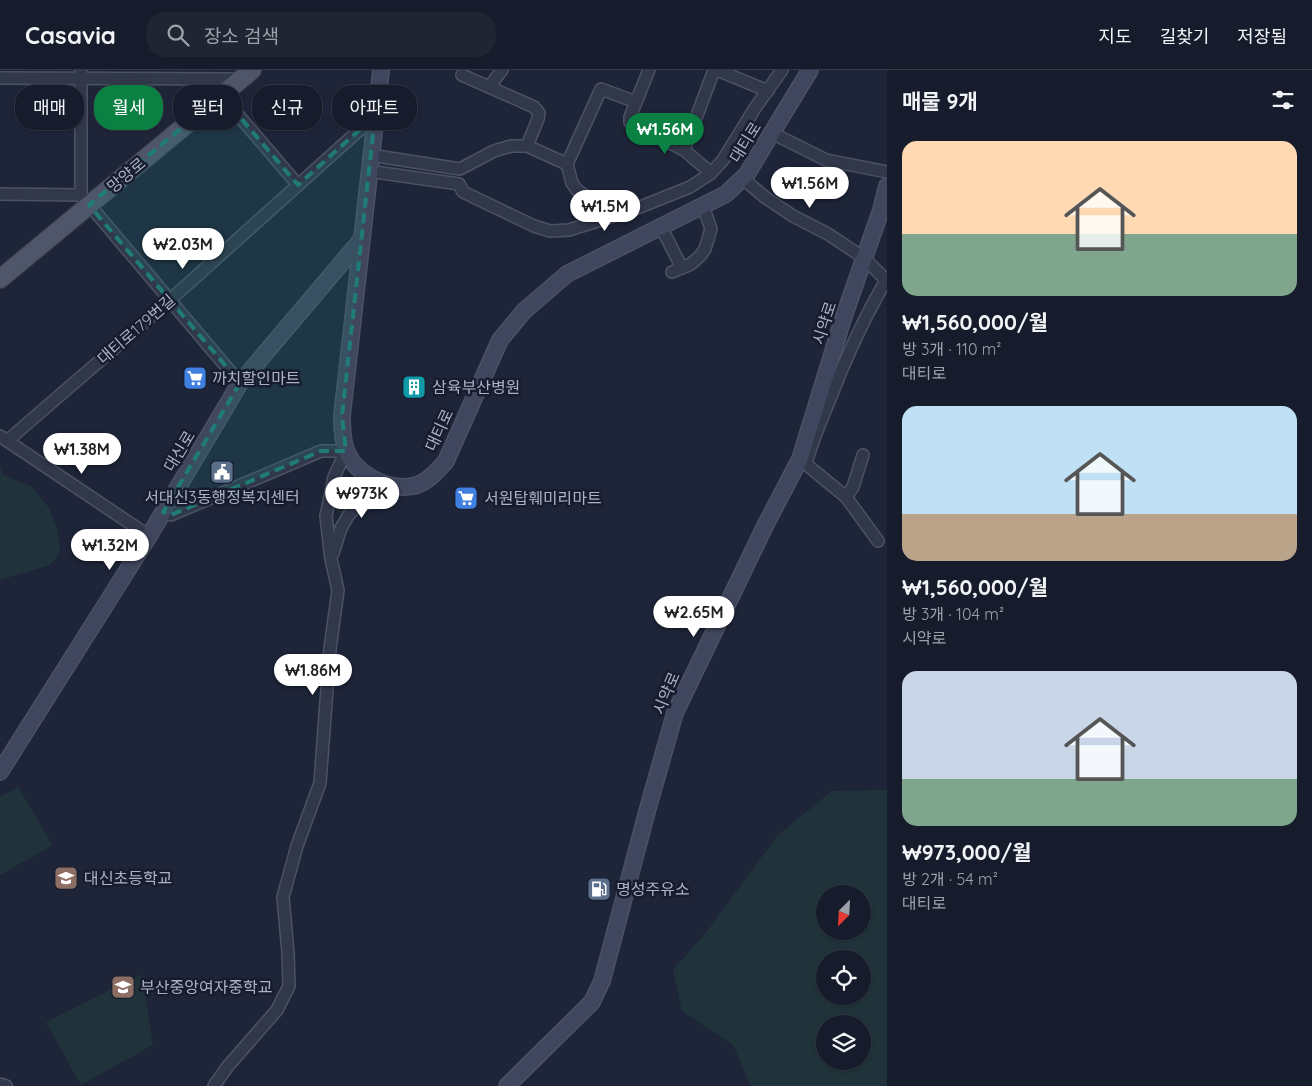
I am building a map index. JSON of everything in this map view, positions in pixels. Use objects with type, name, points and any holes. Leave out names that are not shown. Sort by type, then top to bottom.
[{"type":"main road","name":"망양로","points":[[234,85],[247,74]]},
{"type":"main road","name":"망양로","points":[[0,280],[85,200],[177,130]]},
{"type":"street","points":[[379,85],[381,70]]},
{"type":"street","points":[[489,87],[502,70]]},
{"type":"street","points":[[649,70],[630,117],[630,122],[684,150],[711,173]]},
{"type":"street","points":[[684,150],[715,70],[768,91]]},
{"type":"street","points":[[368,171],[459,184],[463,192],[534,226],[550,231],[569,230],[596,220],[630,211],[690,187],[711,173],[722,160],[782,70]]},
{"type":"street","name":"대티로","points":[[346,451],[364,473],[378,482],[395,486],[413,486],[436,473],[446,461],[500,340],[524,311],[567,274],[726,194],[747,174],[810,70]]},
{"type":"street","points":[[81,74],[85,200],[240,383]]},
{"type":"street","points":[[0,78],[81,74],[247,74]]},
{"type":"street","points":[[462,75],[534,107],[539,113],[538,119],[527,146]]},
{"type":"street","points":[[596,220],[591,200],[577,190],[572,183],[567,164],[601,89],[636,102]]},
{"type":"street","points":[[242,120],[298,185]]},
{"type":"street","name":"대티로179번길","points":[[4,439],[170,300],[359,130]]},
{"type":"street","points":[[214,1086],[228,1066],[277,1010],[289,986],[284,897],[298,846],[320,783],[330,649],[338,590],[331,560],[326,516],[334,476],[346,451],[342,434],[342,416],[373,130]]},
{"type":"street","points":[[772,133],[826,160],[887,172]]},
{"type":"street","points":[[370,155],[460,169],[494,151],[511,146],[527,146],[567,164]]},
{"type":"street","points":[[742,178],[793,216],[828,234],[864,258],[886,280],[868,311],[847,356],[803,462],[846,497],[878,540]]},
{"type":"street","name":"시약로","points":[[506,1086],[592,1002],[602,981],[675,713],[760,535],[803,462],[843,318],[881,210],[887,186]]},
{"type":"street","points":[[0,194],[85,200]]},
{"type":"street","points":[[661,227],[677,270],[691,264],[700,256],[710,236],[710,223],[703,206]]},
{"type":"street","name":"대신로","points":[[0,772],[149,536],[240,383],[361,240]]},
{"type":"street","points":[[4,439],[149,536]]},
{"type":"street","points":[[163,512],[171,515],[321,451],[346,451]]},
{"type":"street","points":[[846,497],[853,487],[863,455]]},
{"type":"street","points":[[331,560],[341,528],[348,516],[355,508],[382,496],[395,486]]},
{"type":"street","points":[[0,1084],[6,1086]]},
{"type":"highlighted area","points":[[221,95],[298,185],[375,116],[342,416],[346,451],[321,451],[171,515],[163,512],[240,383],[89,205]]},
{"type":"shaded area","points":[[0,467],[3,475],[31,486],[49,508],[58,532],[60,553],[50,565],[0,580]]},
{"type":"shaded area","points":[[344,483],[348,484],[353,493],[366,498],[353,504],[343,514],[337,511]]},
{"type":"shaded area","points":[[18,787],[53,845],[0,875],[0,797]]},
{"type":"shaded area","points":[[887,790],[887,1086],[751,1086],[733,1045],[682,1011],[673,970],[708,930],[777,836],[832,791]]},
{"type":"shaded area","points":[[142,974],[153,1045],[81,1085],[46,1022]]},
{"type":"place","name":"까치할인마트","points":[[195,378]]},
{"type":"place","name":"삼육부산병원","points":[[414,387]]},
{"type":"place","name":"서대신3동행정복지센터","points":[[222,472]]},
{"type":"place","name":"서원탑훼미리마트","points":[[466,498]]},
{"type":"place","name":"대신초등학교","points":[[66,878]]},
{"type":"place","name":"명성주유소","points":[[599,889]]},
{"type":"place","name":"부산중앙여자중학교","points":[[123,987]]}]
